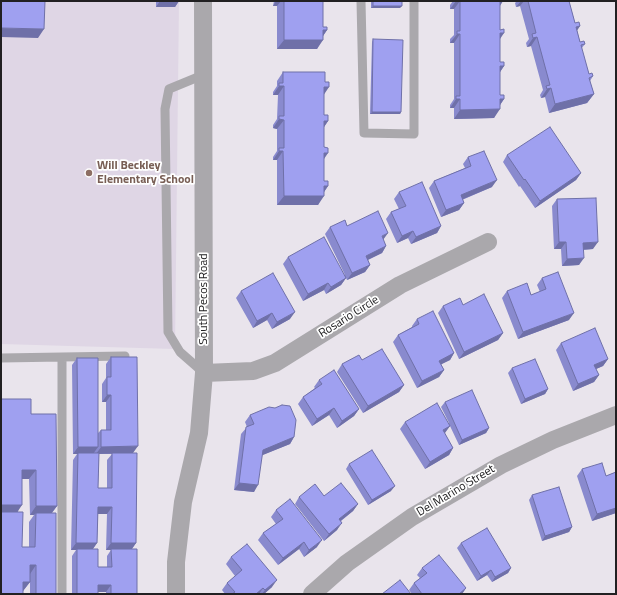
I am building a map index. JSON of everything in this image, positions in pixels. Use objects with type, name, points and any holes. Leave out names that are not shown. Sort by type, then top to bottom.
[{"type":"street","name":"South Pecos Road","points":[[176,594],[176,562],[183,502],[199,433],[204,373],[203,1]]},
{"type":"street","name":"Rosario Circle","points":[[204,373],[253,371],[274,363],[400,285],[488,242]]},
{"type":"street","name":"Del Marino Street","points":[[312,594],[347,563],[412,517],[501,465],[553,440],[616,414]]},
{"type":"lane","points":[[362,1],[364,132],[414,134],[414,1]]},
{"type":"lane","points":[[203,75],[169,89],[165,109],[168,332],[180,352],[204,373]]},
{"type":"lane","points":[[1,358],[125,356]]},
{"type":"lane","points":[[62,357],[62,594]]},
{"type":"shaded area","name":"Will Beckley Elementary School","points":[[1,1],[179,1],[175,349],[1,344]]},
{"type":"building","points":[[1,1],[45,1],[44,29],[1,28]]},
{"type":"building","points":[[284,1],[323,1],[323,27],[327,27],[327,30],[323,30],[323,40],[284,40]]},
{"type":"building","points":[[373,1],[402,1],[402,6],[373,6]]},
{"type":"building","points":[[460,1],[500,1],[500,30],[504,29],[504,33],[500,33],[500,62],[504,62],[504,66],[500,66],[500,95],[504,95],[504,99],[500,99],[500,109],[460,110],[460,99],[456,99],[456,96],[460,96],[460,34],[457,34],[457,31],[460,31]]},
{"type":"building","points":[[528,1],[569,1],[575,23],[579,22],[580,26],[576,27],[580,42],[584,41],[585,44],[581,45],[589,74],[592,73],[593,76],[589,78],[594,94],[555,104],[551,88],[547,89],[546,86],[550,85],[537,37],[533,38],[532,34],[536,33]]},
{"type":"building","points":[[373,39],[403,40],[401,112],[372,112]]},
{"type":"building","points":[[283,72],[325,72],[325,82],[329,82],[329,87],[324,87],[324,115],[328,115],[328,121],[324,121],[324,147],[328,148],[328,153],[324,153],[324,181],[328,181],[328,186],[324,186],[324,196],[284,196],[283,151],[279,151],[279,148],[284,148],[284,120],[279,119],[279,116],[284,116],[284,86],[279,86],[279,83],[283,83]]},
{"type":"building","points":[[550,127],[581,173],[540,201],[507,155]]},
{"type":"building","points":[[484,151],[497,180],[461,195],[464,203],[446,210],[434,181],[471,166],[468,157]]},
{"type":"building","points":[[422,182],[441,226],[416,237],[413,231],[402,236],[391,212],[406,206],[399,192]]},
{"type":"building","points":[[596,198],[598,242],[583,243],[584,258],[567,259],[566,242],[559,242],[557,199]]},
{"type":"building","points":[[378,211],[388,233],[382,236],[386,246],[366,256],[370,265],[352,273],[330,227],[345,220],[347,226]]},
{"type":"building","points":[[324,237],[346,278],[331,287],[328,283],[308,294],[288,257]]},
{"type":"building","points":[[558,272],[574,313],[523,332],[507,291],[527,283],[531,295],[546,289],[542,278]]},
{"type":"building","points":[[273,273],[295,312],[277,322],[272,313],[257,321],[241,291]]},
{"type":"building","points":[[484,294],[503,333],[464,352],[443,306],[460,298],[463,305]]},
{"type":"building","points":[[433,311],[454,353],[439,361],[444,370],[422,381],[398,335],[419,324],[417,319]]},
{"type":"building","points":[[595,328],[608,359],[594,365],[599,375],[578,384],[561,343]]},
{"type":"building","points":[[382,349],[404,385],[368,406],[342,364],[359,355],[362,360]]},
{"type":"building","points":[[111,357],[137,357],[138,446],[101,447],[101,430],[111,430],[111,395],[107,395],[107,377],[111,377]]},
{"type":"building","points":[[77,358],[98,358],[98,447],[78,447]]},
{"type":"building","points":[[535,359],[548,389],[525,399],[512,368]]},
{"type":"building","points":[[334,370],[359,409],[342,421],[334,408],[317,419],[303,397],[322,384],[319,380]]},
{"type":"building","points":[[472,390],[489,428],[462,440],[445,402]]},
{"type":"building","points":[[1,399],[31,399],[31,414],[56,414],[57,506],[36,506],[36,470],[22,470],[22,505],[1,505]]},
{"type":"building","points":[[437,403],[450,426],[443,430],[453,448],[430,462],[405,422]]},
{"type":"building","points":[[282,405],[290,406],[296,420],[294,437],[263,450],[258,485],[239,483],[246,427],[254,424],[250,415],[269,407],[275,408]]},
{"type":"building","points":[[372,450],[395,486],[372,500],[349,464]]},
{"type":"building","points":[[78,453],[99,453],[98,488],[112,488],[112,453],[137,453],[136,543],[111,543],[112,507],[98,507],[97,543],[76,543]]},
{"type":"building","points":[[602,463],[606,476],[616,472],[616,508],[597,514],[582,469]]},
{"type":"building","points":[[341,483],[358,504],[339,519],[342,523],[329,534],[299,497],[315,484],[324,496]]},
{"type":"building","points":[[559,487],[572,527],[545,536],[532,495]]},
{"type":"building","points":[[290,499],[322,540],[309,550],[304,542],[283,558],[263,533],[283,519],[276,510]]},
{"type":"building","points":[[1,512],[23,512],[22,547],[35,547],[36,513],[56,513],[56,594],[36,594],[36,565],[30,565],[30,582],[23,582],[23,594],[1,594]]},
{"type":"building","points":[[487,528],[511,568],[495,577],[491,570],[481,576],[461,543]]},
{"type":"building","points":[[247,544],[277,580],[265,590],[263,588],[256,594],[232,594],[235,592],[227,583],[242,570],[231,557]]},
{"type":"building","points":[[77,549],[98,549],[98,567],[112,567],[111,549],[137,549],[137,594],[111,594],[111,585],[98,585],[98,594],[77,594]]},
{"type":"building","points":[[439,555],[466,588],[459,594],[422,594],[414,583],[427,573],[422,568]]},
{"type":"building","points":[[400,580],[411,594],[382,594]]},
{"type":"place","name":"Will Beckley Elementary School","points":[[89,173]]}]
